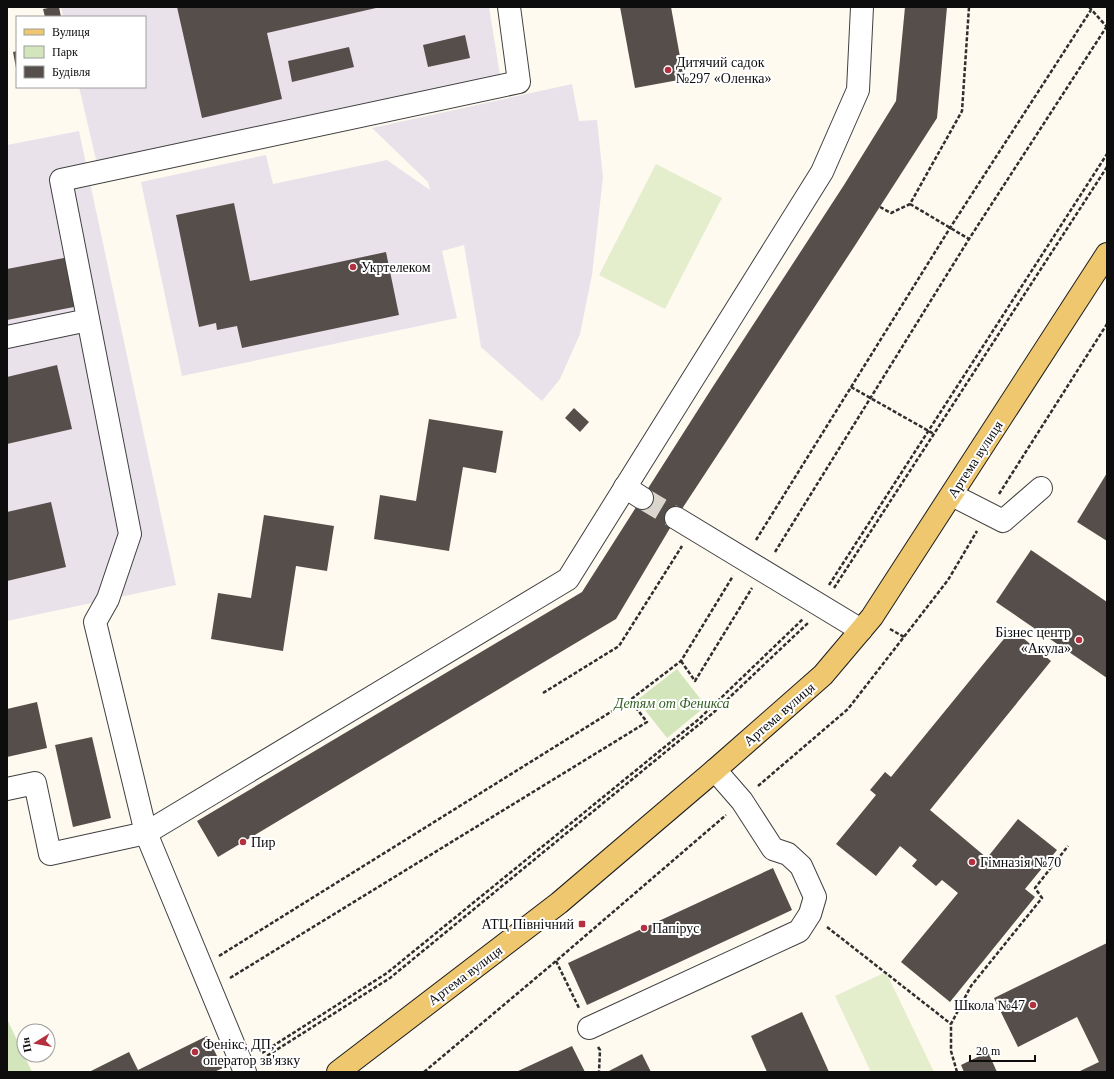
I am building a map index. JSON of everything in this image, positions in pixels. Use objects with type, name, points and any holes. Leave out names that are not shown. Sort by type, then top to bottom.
[{"type":"main road","name":"Артема вулиця","points":[[338,1072],[559,903],[715,770],[823,675],[872,617],[1107,254]]},
{"type":"lane","points":[[244,1069],[146,833],[95,622],[108,599],[130,534],[61,180],[519,82],[509,7]]},
{"type":"lane","points":[[7,789],[35,783],[50,854],[146,833],[568,579],[633,492],[822,172],[858,90],[862,7]]},
{"type":"lane","points":[[7,337],[88,320]]},
{"type":"lane","points":[[952,495],[1003,521],[1041,488]]},
{"type":"lane","points":[[685,523],[862,630]]},
{"type":"lane","points":[[589,1028],[799,931],[810,914],[815,897],[801,866],[788,854],[773,849],[742,801],[715,770]]},
{"type":"path","points":[[880,207],[891,214],[910,204],[962,111],[969,7]]},
{"type":"path","points":[[681,661],[695,681],[969,239],[1107,26],[1089,7]]},
{"type":"path","points":[[244,1069],[390,978],[713,713],[816,616],[819,604],[829,585],[1107,154]]},
{"type":"path","points":[[244,1069],[387,973],[699,719],[819,604],[934,434],[1107,167]]},
{"type":"path","points":[[910,204],[969,239]]},
{"type":"path","points":[[851,387],[934,434]]},
{"type":"path","points":[[543,693],[619,646],[685,523]]},
{"type":"path","points":[[212,990],[647,722],[630,700]]},
{"type":"path","points":[[957,1072],[951,1051],[950,1024],[971,986],[1042,898],[1035,888],[1068,846]]},
{"type":"path","points":[[810,914],[950,1024]]},
{"type":"path","points":[[424,1072],[556,962]]},
{"type":"shaded area","points":[[61,7],[489,7],[500,75],[97,164],[79,88],[146,88],[146,16],[63,16]]},
{"type":"shaded area","points":[[572,84],[579,121],[597,120],[603,177],[592,275],[580,334],[560,379],[542,401],[481,347],[464,245],[442,251],[457,318],[182,376],[141,182],[266,155],[273,184],[387,160],[430,190],[428,182],[372,128]]},
{"type":"shaded area","points":[[79,131],[176,585],[7,621],[7,145]]},
{"type":"green space","points":[[656,164],[722,198],[665,309],[599,275]]},
{"type":"green space","name":"Детям от Феникса","points":[[677,669],[706,706],[667,738],[637,700]]},
{"type":"green space","points":[[886,972],[934,1072],[871,1072],[835,996]]},
{"type":"green space","points":[[7,1019],[16,1038],[16,1063],[28,1063],[32,1072],[7,1072]]},
{"type":"building","points":[[59,7],[61,16],[45,16],[43,9]]},
{"type":"building","points":[[177,7],[376,8],[267,33],[282,99],[202,118]]},
{"type":"building","points":[[620,7],[671,7],[684,79],[635,88]]},
{"type":"building","points":[[905,7],[947,7],[937,118],[676,518],[616,619],[218,857],[197,821],[582,592],[844,185],[896,101]]},
{"type":"building","points":[[465,35],[470,58],[428,67],[423,45]]},
{"type":"building","points":[[349,47],[354,67],[292,82],[288,61]]},
{"type":"building","points":[[16,51],[16,68],[13,52]]},
{"type":"building","name":"Укртелеком","points":[[234,203],[250,281],[386,252],[399,315],[242,348],[237,326],[217,330],[216,323],[199,327],[176,215]]},
{"type":"building","points":[[69,257],[79,306],[7,320],[7,269]]},
{"type":"building","points":[[57,365],[72,429],[7,444],[7,377]]},
{"type":"building","points":[[574,408],[589,422],[580,432],[565,418]]},
{"type":"building","points":[[429,419],[503,431],[496,473],[463,467],[449,551],[374,539],[380,495],[416,501]]},
{"type":"building","points":[[1107,473],[1107,541],[1077,522]]},
{"type":"building","points":[[51,502],[66,567],[7,581],[7,512]]},
{"type":"building","points":[[264,515],[334,526],[327,571],[296,566],[283,651],[211,639],[218,593],[251,598]]},
{"type":"building","name":"Бізнес центр «Акула»","points":[[1031,550],[1107,602],[1107,678],[996,602]]},
{"type":"building","points":[[1012,629],[1051,661],[930,810],[987,858],[1018,819],[1057,850],[1025,889],[1035,897],[950,1002],[901,962],[958,893],[942,880],[936,886],[912,866],[917,860],[900,846],[876,876],[836,844],[876,795],[870,790],[885,772],[891,777]]},
{"type":"building","points":[[37,702],[47,748],[7,757],[7,709]]},
{"type":"building","points":[[92,737],[111,818],[73,827],[55,745]]},
{"type":"building","points":[[773,868],[792,910],[587,1005],[568,963]]},
{"type":"building","points":[[1107,943],[1107,1072],[1078,1072],[1099,1062],[1077,1017],[1018,1047],[994,998]]},
{"type":"building","points":[[802,1012],[829,1072],[767,1072],[751,1036]]},
{"type":"building","name":"Фенікс, ДП, оператор зв'язку","points":[[207,1036],[223,1068],[214,1072],[89,1072],[129,1052],[138,1070]]},
{"type":"building","points":[[572,1046],[585,1072],[516,1072]]},
{"type":"building","points":[[988,1052],[997,1072],[964,1072],[961,1065]]},
{"type":"building","points":[[642,1054],[651,1072],[607,1072]]},
{"type":"tunnel","points":[[642,498],[676,518]]},
{"type":"place","name":"Дитячий садок №297 «Оленка»","points":[[668,70]]},
{"type":"place","name":"Укртелеком","points":[[353,267]]},
{"type":"place","name":"Бізнес центр «Акула»","points":[[1079,640]]},
{"type":"place","name":"Пир","points":[[243,842]]},
{"type":"place","name":"Гімназія №70","points":[[972,862]]},
{"type":"place","name":"АТЦ Північний","points":[[582,924]]},
{"type":"place","name":"Папірус","points":[[644,928]]},
{"type":"place","name":"Школа №47","points":[[1033,1005]]},
{"type":"place","name":"Фенікс, ДП, оператор зв'язку","points":[[195,1052]]}]
